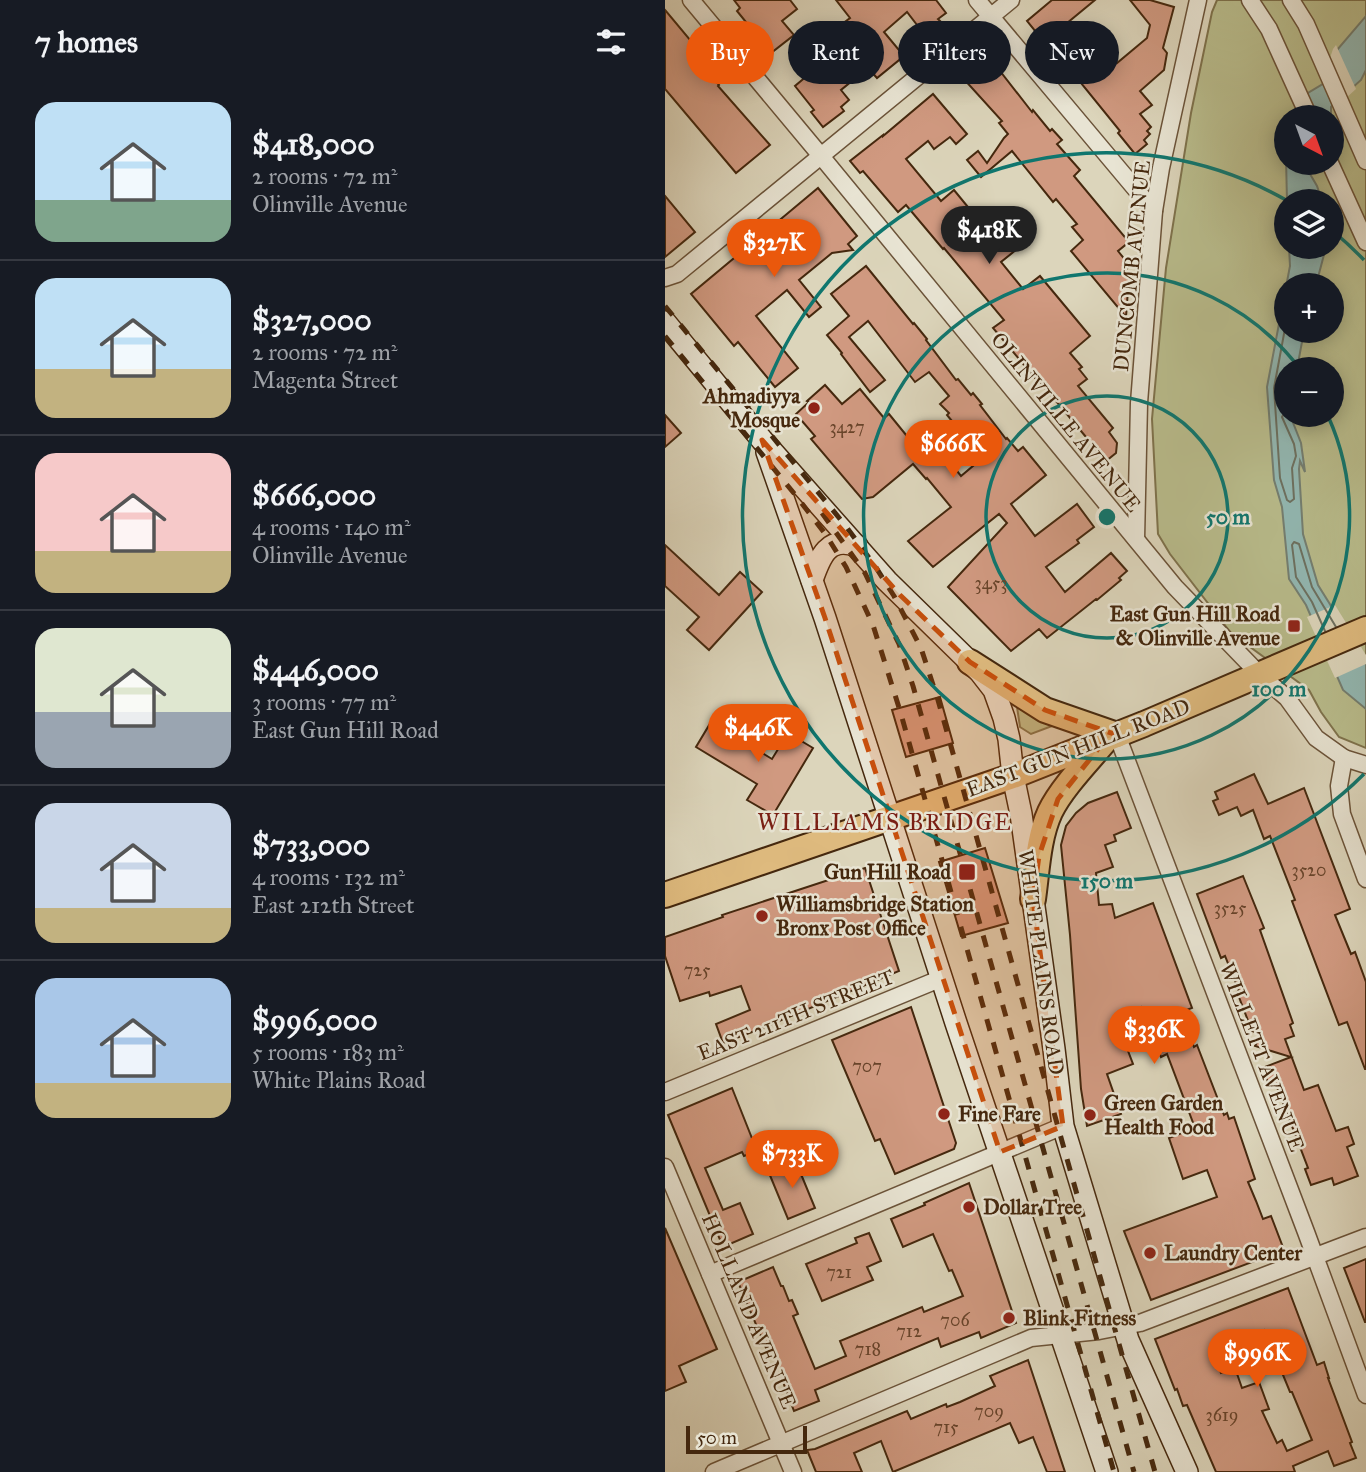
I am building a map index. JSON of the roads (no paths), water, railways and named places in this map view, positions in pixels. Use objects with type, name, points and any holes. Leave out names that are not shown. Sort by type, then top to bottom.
[{"type":"main road","name":"WHITE PLAINS ROAD","points":[[665,322],[762,440],[900,595],[970,662],[994,690],[1009,739],[1021,814],[1063,1126],[1123,1327],[1187,1472]]},
{"type":"main road","name":"WHITE PLAINS ROAD","points":[[762,440],[812,580],[1107,1472]]},
{"type":"main road","points":[[812,580],[818,561],[832,545],[843,543],[857,546]]},
{"type":"main road","name":"EAST GUN HILL ROAD","points":[[665,894],[1013,776],[1363,631]]},
{"type":"main road","points":[[970,662],[1045,710],[1111,737],[1050,812],[1041,844],[1033,899]]},
{"type":"street","name":"OLINVILLE AVENUE","points":[[691,0],[1175,587],[1260,675],[1287,698],[1316,738],[1344,758]]},
{"type":"street","points":[[977,0],[1154,211]]},
{"type":"street","points":[[665,278],[677,274],[1011,0]]},
{"type":"street","name":"DUNCOMB AVENUE","points":[[1136,539],[1139,403],[1154,211],[1198,0]]},
{"type":"street","points":[[1250,0],[1264,20],[1303,105]]},
{"type":"street","points":[[1291,0],[1306,24],[1366,161]]},
{"type":"street","points":[[1335,175],[1366,242]]},
{"type":"street","name":"WILLETT AVENUE","points":[[1111,737],[1315,1257],[1366,1395]]},
{"type":"street","points":[[1366,765],[1344,758],[1339,786],[1342,814],[1366,879]]},
{"type":"street","name":"EAST 211TH STREET","points":[[665,1092],[942,978]]},
{"type":"street","points":[[710,1274],[1063,1126]]},
{"type":"street","name":"HOLLAND AVENUE","points":[[665,1167],[793,1472]]},
{"type":"street","points":[[714,1472],[1031,1338],[1123,1327],[1155,1318],[1366,1237]]},
{"type":"water","points":[[1366,16],[1366,70],[1361,80],[1333,105],[1306,105],[1308,93],[1326,82],[1337,50]]},
{"type":"water","points":[[1286,175],[1311,175],[1318,189],[1287,189]]},
{"type":"water","points":[[1290,259],[1323,259],[1319,273],[1289,273]]},
{"type":"water","points":[[1275,343],[1302,343],[1299,357],[1274,357],[1274,427],[1295,427],[1301,443],[1305,472],[1300,461],[1303,534],[1318,585],[1366,662],[1366,709],[1343,690],[1306,605],[1289,579],[1282,507],[1274,480],[1267,387]]},
{"type":"railway","points":[[665,306],[845,525],[894,596],[921,648],[938,700],[1155,1472]]},
{"type":"railway","points":[[665,336],[826,535],[846,567],[873,625],[901,714],[1114,1472]]},
{"type":"railway","points":[[822,513],[865,573],[899,644],[913,686],[1134,1472]]},
{"type":"place","name":"Ahmadiyya Mosque","points":[[814,408]]},
{"type":"place","name":"East Gun Hill Road & Olinville Avenue","points":[[1294,626]]},
{"type":"place","name":"Gun Hill Road","points":[[967,872]]},
{"type":"place","name":"Williamsbridge Station Bronx Post Office","points":[[762,916]]},
{"type":"place","name":"Fine Fare","points":[[944,1114]]},
{"type":"place","name":"Green Garden Health Food","points":[[1090,1115]]},
{"type":"place","name":"Dollar Tree","points":[[969,1207]]},
{"type":"place","name":"Laundry Center","points":[[1150,1253]]},
{"type":"place","name":"Blink Fitness","points":[[1009,1318]]},
{"type":"district","name":"WILLIAMS BRIDGE","points":[[885,822]]}]
